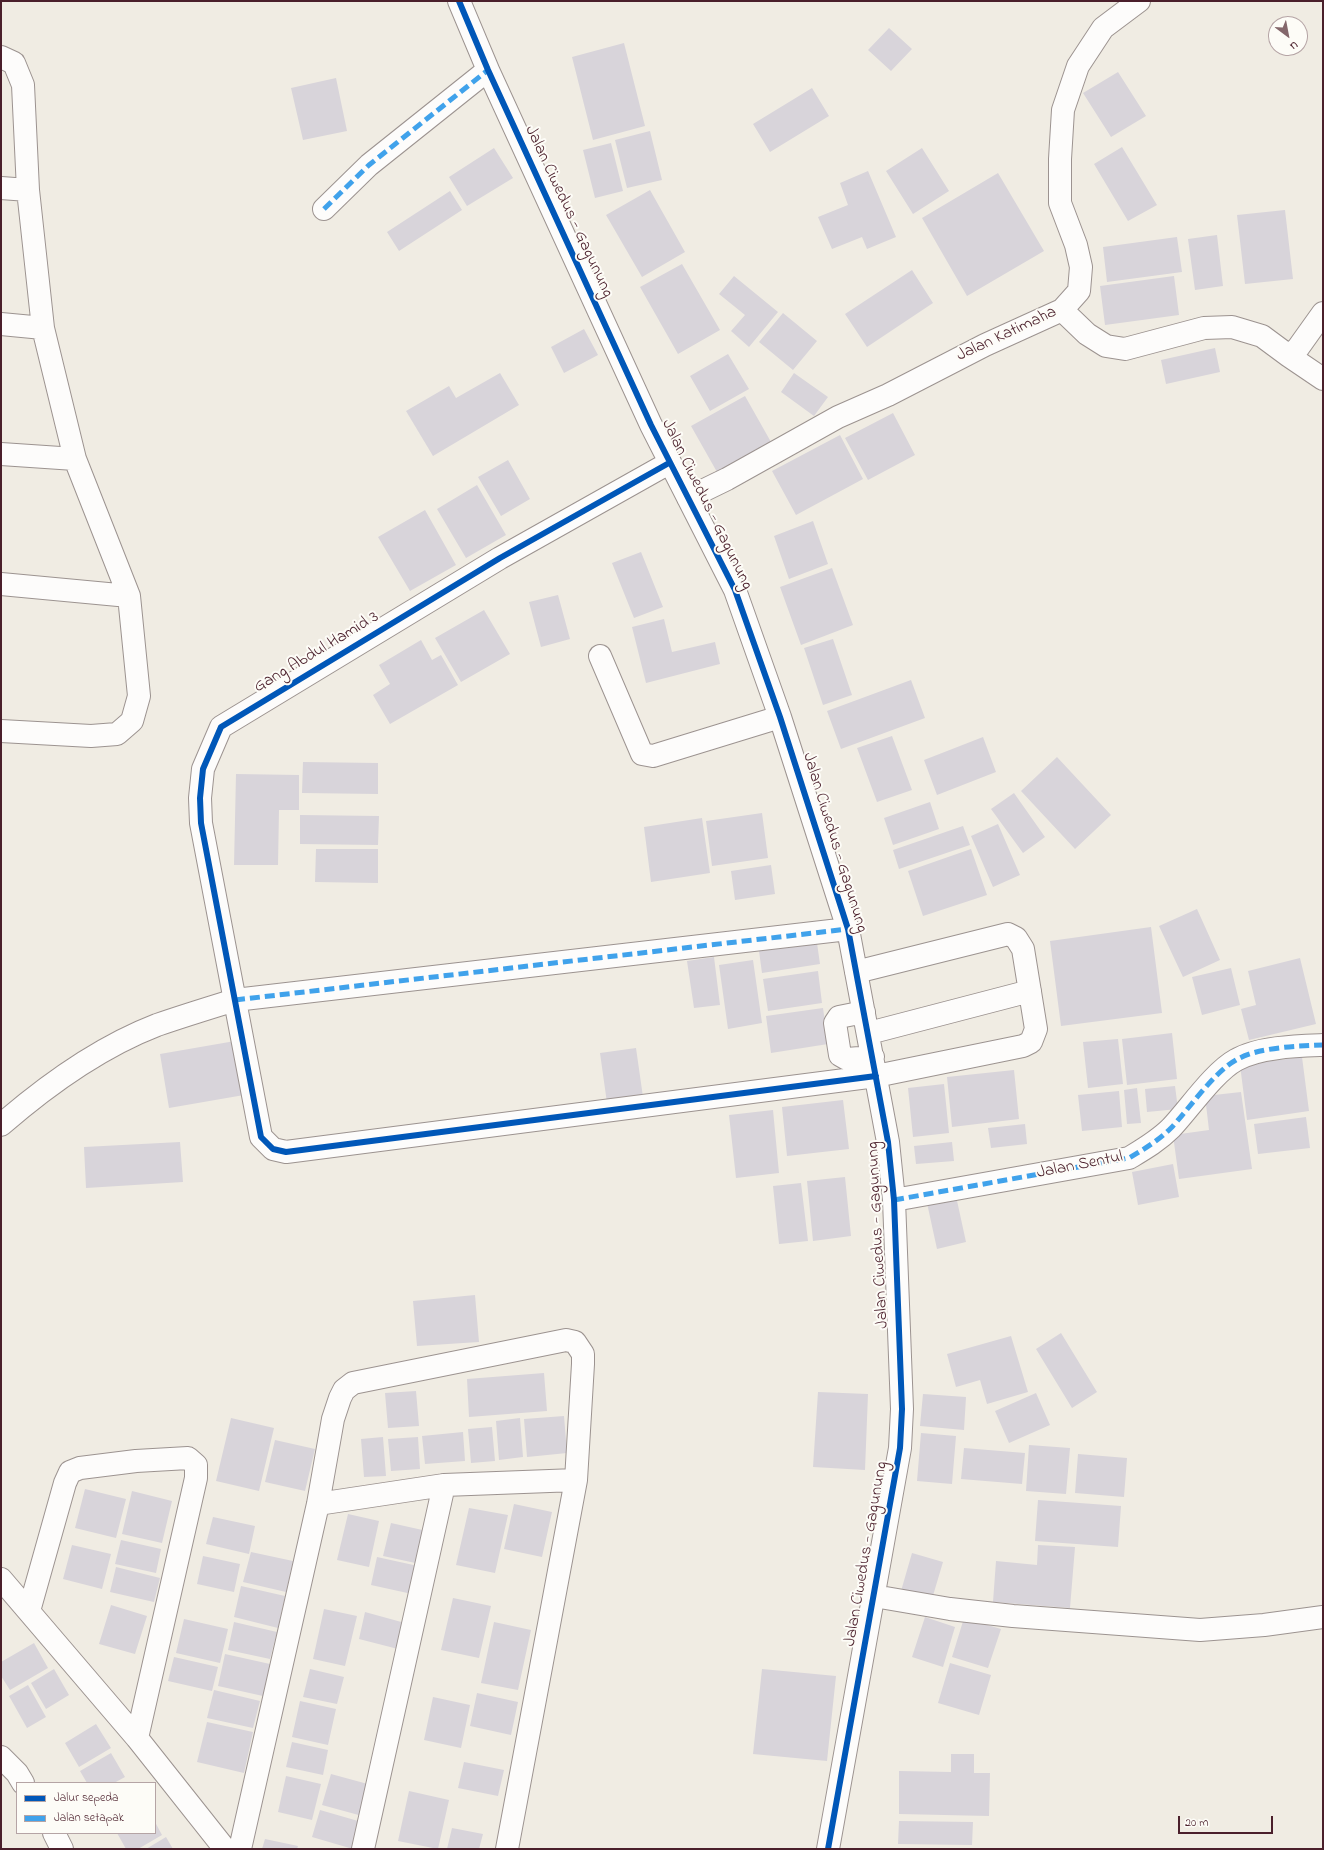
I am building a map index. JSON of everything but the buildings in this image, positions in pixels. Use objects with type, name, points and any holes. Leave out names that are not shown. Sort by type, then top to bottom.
[{"type":"street","name":"Jalan Ciwedus - Gagunung","points":[[460,1],[488,70],[669,463],[735,590],[780,717],[848,929],[888,1142],[894,1200],[902,1409],[900,1448],[828,1849]]},
{"type":"street","name":"Jalan Katimaha","points":[[688,498],[727,479],[838,417],[888,395],[985,344],[1062,310],[1079,291],[1081,267],[1076,245],[1060,203],[1060,159],[1063,110],[1078,66],[1103,28],[1139,1]]},
{"type":"street","points":[[1,57],[14,63],[23,85],[28,190],[43,328],[75,459],[129,596],[140,696],[132,721],[117,734],[91,736],[1,731]]},
{"type":"street","points":[[324,209],[369,165],[488,70]]},
{"type":"street","points":[[1,188],[28,190]]},
{"type":"street","points":[[1062,310],[1087,334],[1106,346],[1125,349],[1204,328],[1232,327],[1262,336],[1323,380]]},
{"type":"street","points":[[1289,356],[1298,348],[1323,313]]},
{"type":"street","points":[[1,324],[43,328]]},
{"type":"street","points":[[1,454],[75,459]]},
{"type":"street","name":"Gang Abdul Hamid 3","points":[[669,463],[500,558],[221,727],[203,769],[200,798],[201,823],[261,1137],[273,1149],[286,1152],[874,1066]]},
{"type":"street","points":[[1,584],[129,596]]},
{"type":"street","points":[[600,656],[642,754],[653,756],[780,717]]},
{"type":"street","points":[[1,1125],[62,1077],[110,1048],[156,1026],[236,1000],[848,929]]},
{"type":"street","points":[[856,972],[1008,934],[1016,938],[1023,949],[1036,1029],[1032,1042],[1023,1046],[874,1066],[847,1059],[840,1055],[835,1024],[837,1019],[839,1017],[864,1012]]},
{"type":"street","points":[[868,1033],[1030,990]]},
{"type":"street","name":"Jalan Sentul","points":[[894,1200],[1129,1158],[1154,1144],[1171,1128],[1217,1077],[1236,1060],[1258,1052],[1323,1045]]},
{"type":"street","points":[[240,1849],[318,1504],[333,1419],[344,1390],[352,1383],[566,1340],[575,1342],[583,1354],[576,1480],[507,1849]]},
{"type":"street","points":[[29,1611],[65,1483],[70,1472],[80,1468],[150,1460],[188,1458],[196,1465],[196,1478],[137,1738]]},
{"type":"street","points":[[318,1504],[444,1485],[576,1480]]},
{"type":"street","points":[[364,1849],[444,1485]]},
{"type":"street","points":[[1,1579],[137,1738],[225,1849]]},
{"type":"street","points":[[874,1596],[950,1609],[1013,1616],[1200,1630],[1264,1625],[1323,1617]]},
{"type":"street","points":[[1,1757],[17,1773],[22,1782]]},
{"type":"street","points":[[54,1834],[62,1849]]},
{"type":"marked path","points":[[324,209],[369,165],[488,70]]},
{"type":"marked path","points":[[235,1000],[848,929]]},
{"type":"marked path","points":[[894,1200],[1129,1158],[1166,1133],[1219,1073],[1236,1060],[1255,1052],[1290,1047],[1323,1045]]},
{"type":"cycle path","points":[[459,1],[488,70],[651,425],[735,590],[780,717],[848,929],[888,1142],[894,1200],[902,1409],[900,1448],[828,1849]]},
{"type":"cycle path","points":[[669,463],[500,558],[221,727],[203,769],[200,798],[201,823],[261,1137],[273,1149],[286,1152],[876,1076]]}]
